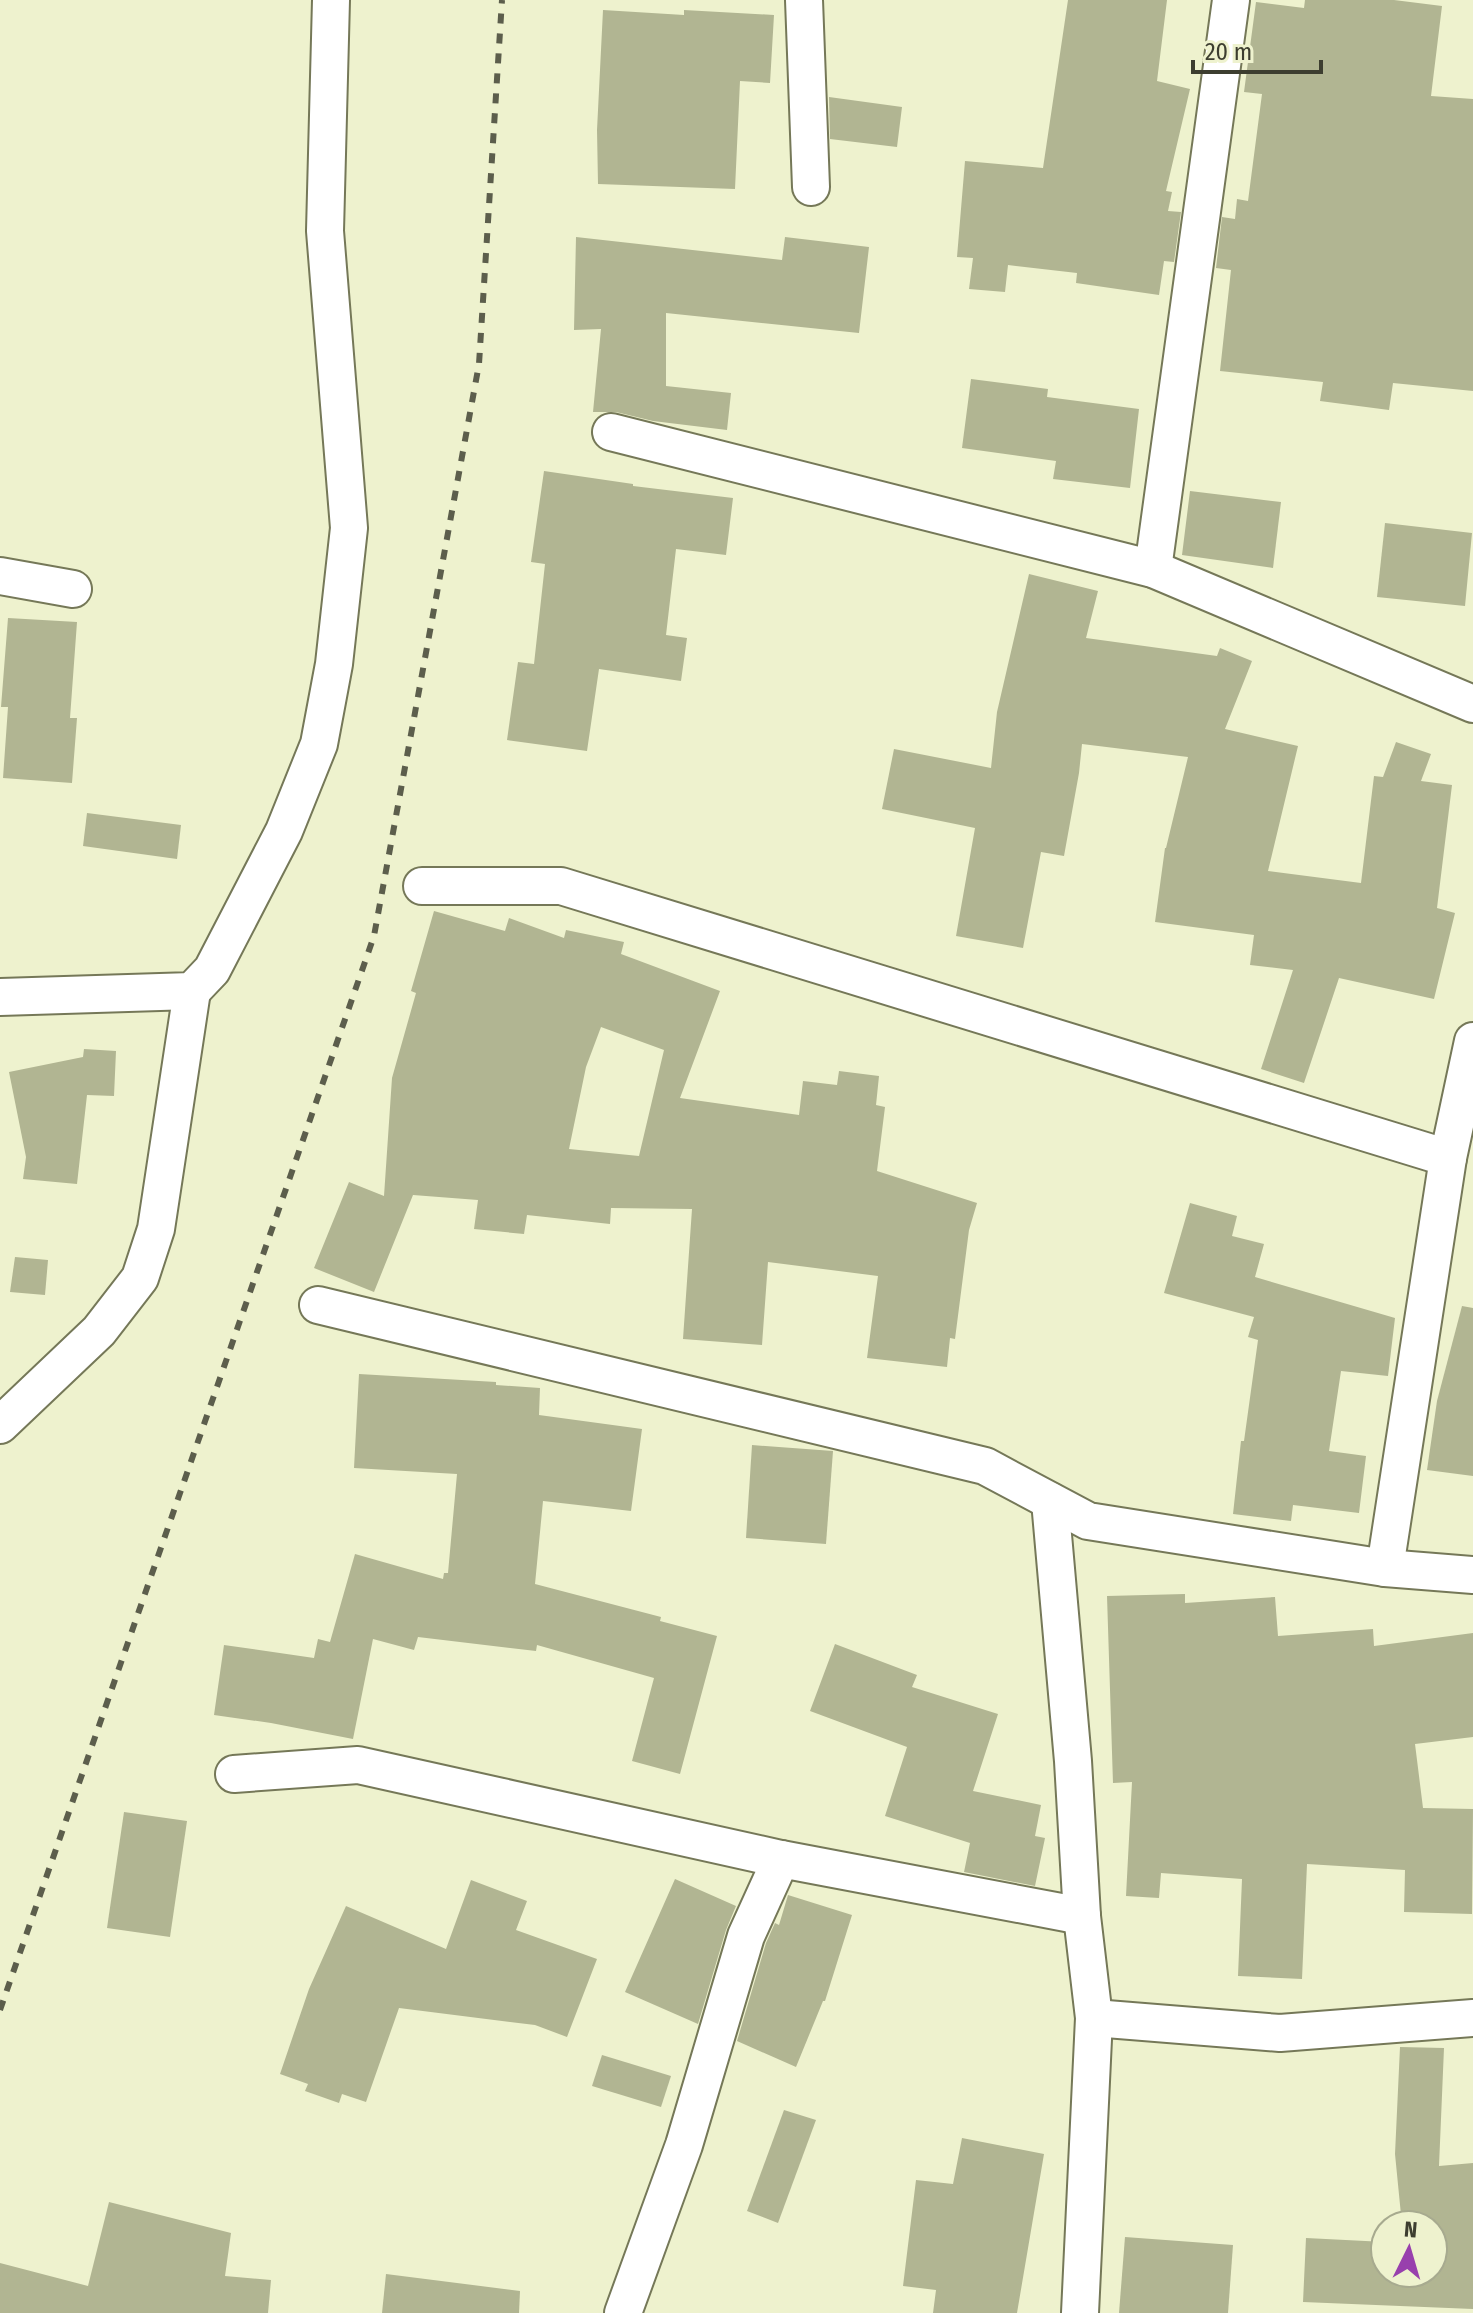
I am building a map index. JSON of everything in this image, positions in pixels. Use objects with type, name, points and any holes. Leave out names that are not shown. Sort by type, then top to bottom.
[{"type":"street","points":[[0,1425],[99,1331],[140,1278],[156,1229],[192,991],[212,970],[284,831],[319,744],[334,664],[349,528],[325,231],[331,0]]},
{"type":"street","points":[[804,0],[811,187]]},
{"type":"street","points":[[1153,569],[1231,0]]},
{"type":"street","points":[[611,432],[1153,569],[1473,704]]},
{"type":"street","points":[[0,576],[73,589]]},
{"type":"street","points":[[422,886],[561,886],[1448,1158]]},
{"type":"street","points":[[0,997],[192,991]]},
{"type":"street","points":[[1385,1568],[1448,1158],[1473,1041]]},
{"type":"street","points":[[318,1305],[985,1466],[1088,1521],[1385,1568],[1473,1575]]},
{"type":"street","points":[[1050,1501],[1073,1761],[1082,1916],[1094,2018],[1080,2313]]},
{"type":"street","points":[[1054,1555],[1088,1521]]},
{"type":"street","points":[[234,1774],[358,1765],[781,1859],[1082,1916]]},
{"type":"street","points":[[623,2313],[684,2145],[746,1936],[781,1859]]},
{"type":"street","points":[[1094,2018],[1280,2033],[1473,2018]]},
{"type":"building","points":[[1068,0],[1167,0],[1157,81],[1190,89],[1166,191],[1172,192],[1168,211],[1181,212],[1174,262],[1164,261],[1159,295],[1076,283],[1077,273],[1008,265],[1005,292],[969,289],[973,258],[957,257],[965,161],[1043,168]]},
{"type":"building","points":[[1305,0],[1394,0],[1442,6],[1431,96],[1473,99],[1473,391],[1393,383],[1389,410],[1320,401],[1323,382],[1220,371],[1231,270],[1216,268],[1222,217],[1235,219],[1237,199],[1248,201],[1262,94],[1244,92],[1256,2],[1304,8]]},
{"type":"building","points":[[603,10],[684,15],[684,10],[774,15],[770,83],[740,81],[735,189],[598,184],[597,130]]},
{"type":"building","points":[[829,97],[902,107],[897,147],[830,139]]},
{"type":"building","points":[[576,237],[782,260],[785,237],[869,247],[859,333],[666,313],[666,386],[731,393],[727,430],[653,421],[616,412],[593,412],[601,329],[574,330]]},
{"type":"building","points":[[971,379],[1048,389],[1047,397],[1139,409],[1130,488],[1053,479],[1056,461],[962,448]]},
{"type":"building","points":[[544,471],[733,498],[726,555],[676,549],[666,635],[687,638],[681,681],[599,669],[587,751],[507,740],[518,662],[534,664],[545,564],[531,562]]},
{"type":"building","points":[[1190,491],[1281,502],[1273,568],[1182,555]]},
{"type":"building","points":[[1385,523],[1472,533],[1465,606],[1377,597]]},
{"type":"building","points":[[1029,574],[1098,591],[1086,638],[1217,656],[1220,648],[1252,661],[1225,729],[1298,746],[1268,871],[1361,883],[1374,776],[1383,777],[1396,742],[1431,754],[1421,781],[1452,785],[1437,908],[1455,913],[1434,999],[1339,978],[1304,1083],[1261,1069],[1293,970],[1250,965],[1254,935],[1155,922],[1165,848],[1188,757],[1082,744],[1064,856],[1041,852],[1023,948],[956,936],[975,828],[882,809],[894,749],[991,768],[997,712]]},
{"type":"building","points":[[8,618],[77,622],[70,718],[77,718],[72,783],[3,778],[8,707],[1,707]]},
{"type":"building","points":[[87,813],[181,825],[177,859],[83,846]]},
{"type":"building","points":[[434,911],[505,931],[509,918],[564,938],[566,930],[624,942],[621,954],[720,991],[680,1098],[799,1115],[803,1081],[837,1085],[839,1071],[879,1076],[876,1105],[885,1107],[877,1171],[977,1203],[969,1230],[955,1339],[950,1338],[947,1367],[867,1358],[878,1276],[768,1262],[762,1345],[683,1339],[692,1209],[611,1208],[610,1224],[527,1215],[524,1234],[474,1229],[478,1200],[413,1195],[374,1292],[314,1268],[349,1182],[384,1196],[392,1078],[416,993],[411,991]],"holes":[[[601,1027],[664,1050],[639,1156],[569,1149],[586,1067]]]},
{"type":"building","points":[[84,1049],[116,1051],[114,1096],[87,1095],[77,1184],[23,1179],[26,1157],[9,1072],[83,1057]]},
{"type":"building","points":[[1190,1203],[1237,1216],[1232,1236],[1264,1244],[1255,1277],[1395,1318],[1388,1376],[1341,1371],[1329,1451],[1366,1456],[1359,1513],[1293,1505],[1291,1521],[1233,1514],[1241,1441],[1244,1441],[1258,1340],[1248,1337],[1254,1317],[1164,1293]]},
{"type":"building","points":[[15,1257],[48,1260],[45,1295],[10,1292]]},
{"type":"building","points":[[1462,1306],[1473,1308],[1473,1476],[1427,1470],[1437,1401]]},
{"type":"building","points":[[359,1374],[496,1382],[496,1385],[540,1388],[539,1415],[642,1429],[631,1511],[543,1501],[535,1584],[661,1617],[660,1621],[717,1636],[680,1774],[632,1761],[654,1678],[537,1645],[536,1651],[418,1637],[414,1650],[373,1639],[353,1739],[214,1715],[224,1645],[314,1658],[318,1639],[330,1642],[355,1554],[443,1579],[444,1573],[448,1573],[457,1474],[354,1468]]},
{"type":"building","points":[[752,1445],[833,1451],[826,1544],[746,1538]]},
{"type":"building","points":[[1185,1594],[1185,1603],[1275,1597],[1278,1636],[1373,1629],[1374,1646],[1473,1633],[1473,1737],[1415,1744],[1423,1808],[1473,1809],[1472,1914],[1404,1912],[1405,1870],[1307,1864],[1302,1979],[1238,1976],[1242,1879],[1161,1873],[1159,1898],[1126,1896],[1132,1782],[1113,1783],[1107,1596]]},
{"type":"building","points":[[835,1644],[917,1675],[912,1687],[998,1714],[973,1791],[1041,1805],[1035,1836],[1045,1838],[1035,1886],[964,1872],[970,1843],[885,1816],[907,1747],[810,1711]]},
{"type":"building","points":[[124,1812],[187,1821],[170,1937],[107,1928]]},
{"type":"building","points":[[675,1879],[736,1906],[698,2024],[625,1992]]},
{"type":"building","points":[[471,1880],[527,1901],[516,1930],[597,1959],[567,2037],[535,2025],[399,2008],[366,2102],[342,2094],[339,2103],[305,2091],[308,2084],[280,2074],[309,1989],[346,1906],[446,1949]]},
{"type":"building","points":[[788,1895],[852,1915],[825,2001],[796,2067],[737,2041],[766,1943],[775,1923],[779,1925]]},
{"type":"building","points":[[1400,2047],[1444,2048],[1439,2166],[1473,2163],[1473,2309],[1303,2302],[1306,2238],[1369,2241],[1369,2289],[1449,2289],[1449,2209],[1400,2209],[1395,2154]]},
{"type":"building","points":[[602,2055],[671,2076],[661,2107],[592,2086]]},
{"type":"building","points":[[784,2110],[816,2120],[778,2223],[747,2211]]},
{"type":"building","points":[[962,2138],[1044,2154],[1017,2313],[933,2313],[936,2290],[903,2286],[916,2180],[953,2184]]},
{"type":"building","points":[[109,2202],[231,2233],[225,2276],[271,2280],[268,2313],[0,2313],[0,2263],[88,2286]]},
{"type":"building","points":[[1125,2237],[1233,2245],[1228,2313],[1119,2313]]},
{"type":"building","points":[[386,2274],[520,2291],[519,2313],[382,2313]]},
{"type":"railway","points":[[0,2010],[374,936],[479,364],[502,0]]}]
